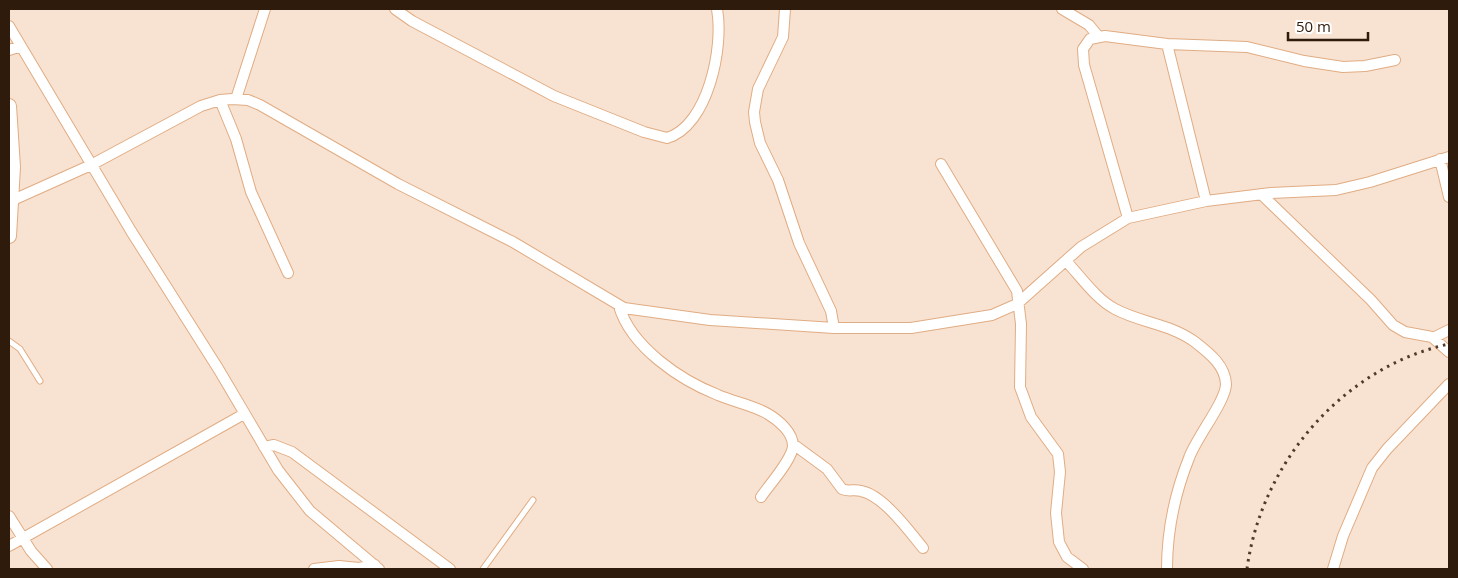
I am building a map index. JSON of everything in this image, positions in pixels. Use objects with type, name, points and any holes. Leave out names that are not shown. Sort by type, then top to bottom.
[{"type":"main road","points":[[9,106],[12,200],[9,236]]},
{"type":"street","points":[[236,99],[265,9]]},
{"type":"street","points":[[395,9],[412,21],[554,96],[644,132],[667,138],[685,129],[703,100],[718,50],[717,9]]},
{"type":"street","points":[[785,9],[783,37],[758,89],[754,112],[755,122],[760,143],[778,180],[800,243],[831,311],[834,328]]},
{"type":"street","points":[[1062,9],[1089,25],[1098,36]]},
{"type":"street","points":[[9,26],[91,165],[264,447],[310,511],[377,567]]},
{"type":"street","points":[[1128,218],[1084,65],[1083,52],[1086,42],[1098,36],[1113,36],[1167,44],[1247,47],[1313,64],[1343,67],[1365,66],[1395,60]]},
{"type":"street","points":[[1167,44],[1206,201]]},
{"type":"street","points":[[9,50],[21,46]]},
{"type":"street","points":[[220,100],[236,139],[251,192],[288,272]]},
{"type":"street","points":[[12,200],[91,165],[197,108],[220,100],[248,100],[271,110],[398,184],[512,242],[619,306],[703,319],[834,328],[887,329],[932,326],[982,318],[1018,304],[1093,238],[1128,218],[1206,201],[1261,194],[1336,190],[1370,182],[1445,158],[1449,197]]},
{"type":"street","points":[[941,164],[1016,288],[1020,324],[1020,387],[1031,417],[1058,454],[1060,472],[1056,513],[1059,542],[1067,557],[1083,569]]},
{"type":"street","points":[[1261,194],[1371,300],[1393,326],[1405,332],[1433,338],[1449,352]]},
{"type":"street","points":[[1066,262],[1113,308],[1154,322],[1193,341],[1214,358],[1225,378],[1226,385],[1223,396],[1195,444],[1184,471],[1175,502],[1167,569]]},
{"type":"street","points":[[619,306],[627,327],[666,364],[715,394],[767,414],[787,431],[793,444],[827,469],[842,489],[861,491],[884,504],[898,515],[923,548]]},
{"type":"street","points":[[1433,338],[1449,330]]},
{"type":"street","points":[[1333,569],[1340,542],[1372,468],[1387,449],[1449,384]]},
{"type":"street","points":[[9,546],[244,414]]},
{"type":"street","points":[[761,497],[782,467],[793,444]]},
{"type":"street","points":[[264,447],[274,445],[289,450],[450,569]]},
{"type":"street","points":[[9,516],[22,538],[47,569]]},
{"type":"street","points":[[314,569],[339,566],[377,567]]},
{"type":"lane","points":[[9,341],[20,349],[40,381]]},
{"type":"lane","points":[[482,569],[533,500]]},
{"type":"railway","points":[[1247,569],[1255,530],[1270,492],[1289,457],[1314,425],[1342,397],[1375,374],[1410,356],[1449,344]]}]
